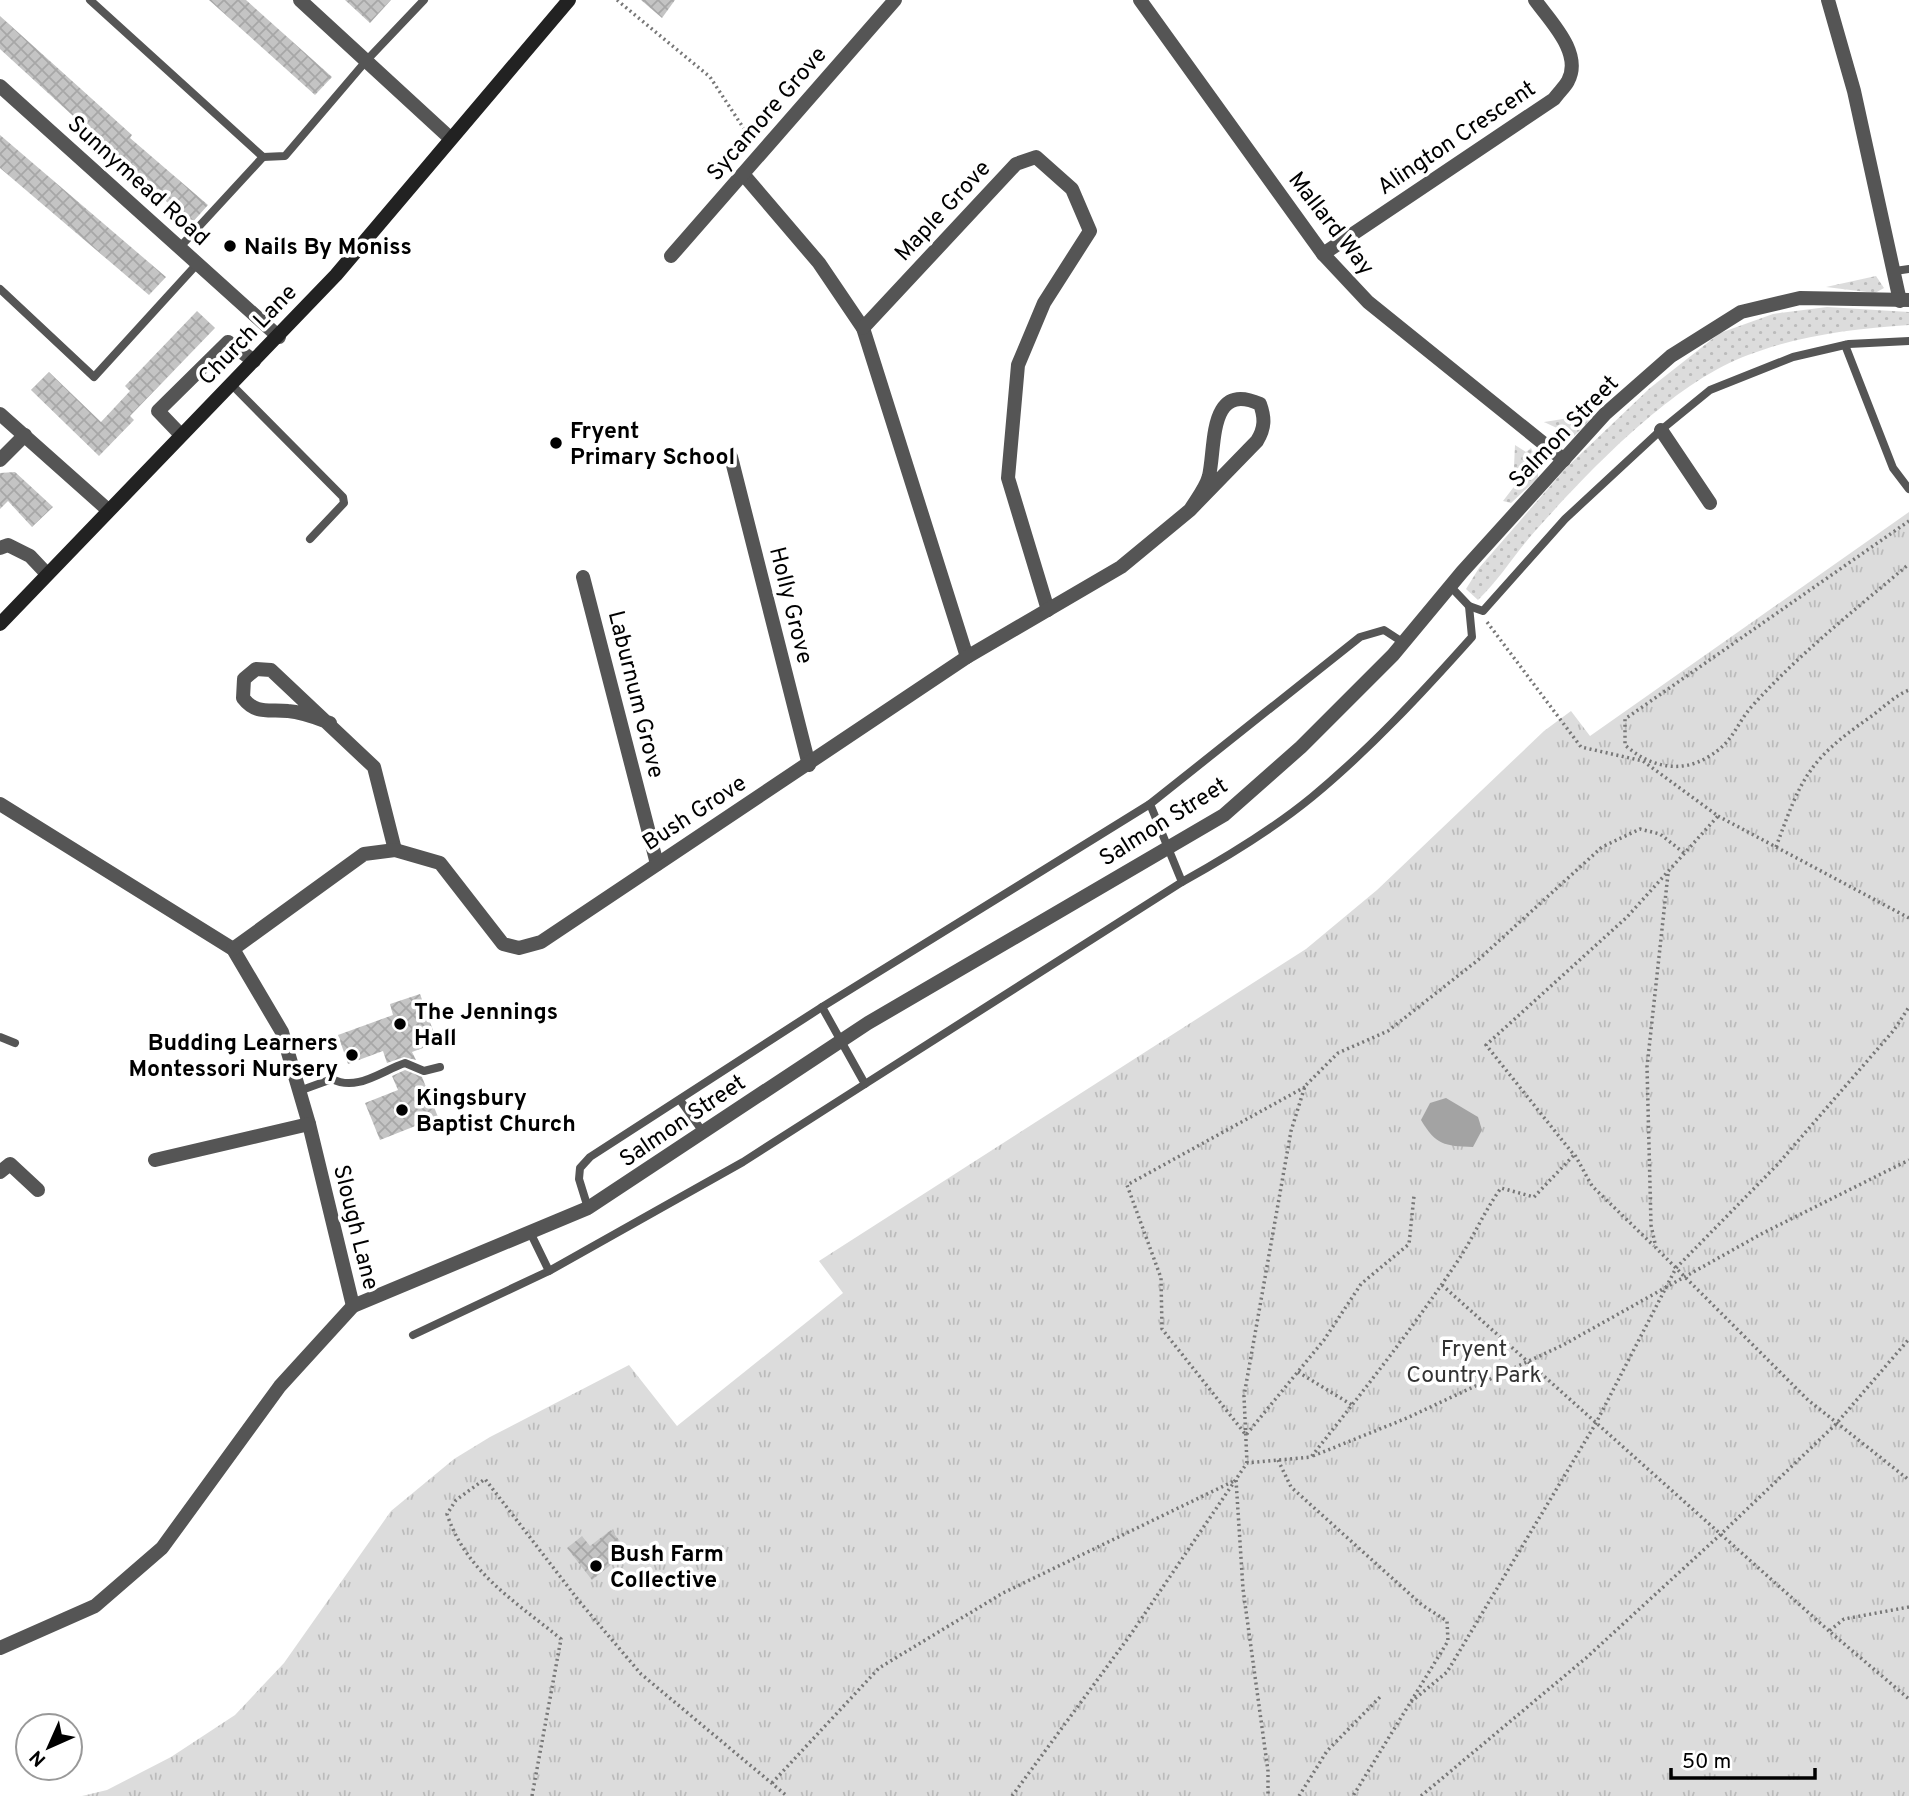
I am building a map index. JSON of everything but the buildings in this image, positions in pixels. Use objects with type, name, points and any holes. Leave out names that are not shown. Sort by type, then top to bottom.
[{"type":"main road","name":"Church Lane","points":[[0,624],[336,275],[450,138],[532,47],[569,0]]},
{"type":"street","points":[[300,0],[450,138]]},
{"type":"street","name":"Sycamore Grove","points":[[671,256],[895,0]]},
{"type":"street","name":"Mallard Way","points":[[1140,0],[1322,254],[1368,302],[1564,460]]},
{"type":"street","name":"Alington Crescent","points":[[1322,254],[1554,99],[1570,79],[1572,59],[1563,40],[1535,0]]},
{"type":"street","points":[[1828,0],[1902,270],[1905,301]]},
{"type":"street","name":"Sunnymead Road","points":[[0,86],[279,337]]},
{"type":"street","name":"Maple Grove","points":[[863,328],[1016,164],[1036,157],[1072,189],[1090,231],[1044,303],[1018,365],[1008,478],[1048,610]]},
{"type":"street","points":[[743,174],[819,263],[863,328],[967,657]]},
{"type":"street","name":"Salmon Street","points":[[354,1307],[588,1208],[635,1180],[868,1023],[1224,815],[1301,747],[1404,643],[1450,586],[1605,414],[1671,356],[1741,312],[1800,298],[1905,301]]},
{"type":"street","points":[[181,435],[158,411],[228,342],[254,361]]},
{"type":"street","name":"Bush Grove","points":[[233,949],[364,854],[394,850],[440,863],[503,944],[519,948],[541,942],[967,657],[1121,567],[1190,510],[1257,441],[1263,431],[1265,416],[1260,404],[1241,398],[1231,399],[1217,417],[1208,480],[1190,510]]},
{"type":"street","points":[[0,414],[107,510]]},
{"type":"street","points":[[1661,430],[1710,503]]},
{"type":"street","points":[[0,460],[25,435]]},
{"type":"street","name":"Holly Grove","points":[[731,457],[809,765]]},
{"type":"street","points":[[0,548],[8,545],[47,573]]},
{"type":"street","name":"Laburnum Grove","points":[[583,576],[657,864]]},
{"type":"street","points":[[330,723],[286,710],[268,712],[251,707],[243,698],[244,679],[256,669],[271,670],[330,723],[374,767],[394,850]]},
{"type":"street","name":"Slough Lane","points":[[0,804],[233,949],[282,1032],[309,1124],[354,1307],[280,1386],[162,1548],[95,1606],[0,1648]]},
{"type":"street","points":[[155,1160],[309,1124]]},
{"type":"street","points":[[0,1172],[10,1164],[38,1190]]},
{"type":"lane","points":[[90,0],[263,157]]},
{"type":"lane","points":[[180,247],[263,157],[285,156],[366,61],[424,0]]},
{"type":"lane","points":[[0,289],[94,377],[198,263]]},
{"type":"lane","points":[[1450,586],[1469,606],[1483,611],[1566,519],[1661,430],[1710,390],[1793,357],[1844,345],[1891,339],[1909,341]]},
{"type":"lane","points":[[1844,345],[1893,468],[1909,489]]},
{"type":"lane","points":[[231,384],[343,498],[344,503],[310,539]]},
{"type":"lane","points":[[413,1335],[549,1271],[743,1162],[1261,834],[1302,804],[1366,747],[1428,686],[1472,637],[1469,606]]},
{"type":"lane","points":[[588,1208],[579,1179],[580,1168],[590,1157],[822,1007],[1150,804],[1360,637],[1384,630],[1404,643]]},
{"type":"lane","points":[[1150,804],[1182,882]]},
{"type":"lane","points":[[822,1007],[865,1084]]},
{"type":"lane","points":[[0,1037],[15,1043]]},
{"type":"lane","points":[[299,1091],[332,1079],[343,1084],[359,1083],[405,1063],[424,1071],[440,1067]]},
{"type":"lane","points":[[680,1100],[703,1132]]},
{"type":"lane","points":[[530,1233],[549,1271]]},
{"type":"path","points":[[617,0],[710,77],[761,154]]},
{"type":"path","points":[[1909,521],[1625,719],[1625,745],[1718,817],[1909,918]]},
{"type":"path","points":[[1483,611],[1488,623],[1581,747],[1674,767],[1706,759],[1735,735],[1751,707],[1828,632],[1909,564]]},
{"type":"path","points":[[1776,847],[1796,794],[1812,765],[1834,741],[1909,690]]},
{"type":"path","points":[[1718,817],[1627,917],[1486,1045],[1574,1155],[1592,1186],[1789,1382],[1836,1424],[1909,1480]]},
{"type":"path","points":[[1245,1435],[1162,1329],[1161,1278],[1127,1185],[1305,1086],[1338,1054],[1388,1031],[1478,960],[1602,847],[1640,828],[1660,834],[1684,853]]},
{"type":"path","points":[[1656,1248],[1651,1225],[1647,1067],[1668,872]]},
{"type":"path","points":[[1411,1702],[1447,1672],[1597,1423],[1676,1268],[1778,1164],[1894,1030],[1909,1007]]},
{"type":"path","points":[[1012,1796],[1131,1634],[1247,1463],[1244,1396],[1291,1131],[1305,1086]]},
{"type":"path","points":[[1311,1457],[1442,1285],[1477,1233],[1482,1215],[1501,1188],[1534,1198],[1574,1155]]},
{"type":"path","points":[[1247,1463],[1311,1457],[1384,1428],[1528,1362],[1763,1233],[1909,1160]]},
{"type":"path","points":[[1245,1435],[1324,1340],[1361,1284],[1409,1244],[1414,1196]]},
{"type":"path","points":[[1442,1285],[1829,1631],[1909,1699]]},
{"type":"path","points":[[1421,1796],[1586,1658],[1721,1534],[1836,1424],[1909,1339]]},
{"type":"path","points":[[1298,1372],[1352,1405]]},
{"type":"path","points":[[1278,1460],[1291,1487],[1422,1605],[1447,1621],[1448,1641],[1353,1796]]},
{"type":"path","points":[[532,1796],[561,1639],[490,1583],[453,1533],[447,1514],[456,1500],[485,1479],[579,1601],[641,1674],[787,1796]]},
{"type":"path","points":[[772,1783],[879,1668],[1003,1593],[1236,1480]]},
{"type":"path","points":[[1236,1480],[1243,1589],[1268,1771],[1268,1796]]},
{"type":"path","points":[[1829,1631],[1844,1619],[1909,1607]]},
{"type":"path","points":[[1299,1796],[1327,1751],[1381,1696]]},
{"type":"green space","points":[[1876,276],[1884,288],[1875,293],[1826,287]]},
{"type":"green space","points":[[1827,307],[1909,312],[1909,325],[1807,338],[1768,348],[1719,368],[1661,407],[1606,456],[1536,530],[1478,600],[1466,589],[1479,568],[1566,468],[1650,388],[1720,333],[1773,314]]},
{"type":"green space","points":[[1588,401],[1597,413],[1574,436],[1544,422],[1563,419]]},
{"type":"green space","points":[[1515,445],[1526,452],[1531,448],[1538,464],[1538,478],[1511,503],[1503,501],[1513,488]]},
{"type":"green space","name":"Fryent Country Park","points":[[1909,512],[1909,1796],[82,1796],[107,1790],[171,1757],[235,1715],[284,1663],[391,1511],[454,1459],[490,1437],[629,1365],[677,1426],[843,1293],[819,1261],[1306,949],[1377,890],[1544,731],[1571,711],[1590,736]]},
{"type":"shaded area","points":[[1446,1098],[1478,1117],[1482,1130],[1473,1147],[1448,1145],[1436,1139],[1421,1120],[1430,1103]]},
{"type":"place","name":"Nails By Moniss","points":[[230,246]]},
{"type":"place","name":"Fryent Primary School","points":[[556,443]]},
{"type":"place","name":"The Jennings Hall","points":[[400,1024]]},
{"type":"place","name":"Budding Learners Montessori Nursery","points":[[352,1055]]},
{"type":"place","name":"Kingsbury Baptist Church","points":[[402,1110]]},
{"type":"place","name":"Bush Farm Collective","points":[[596,1566]]}]
